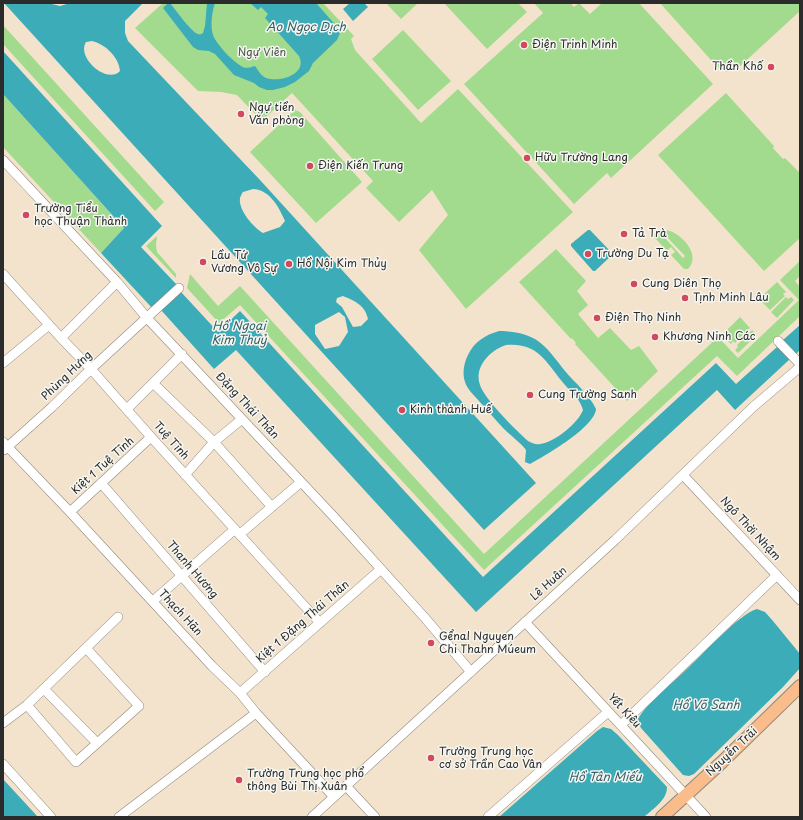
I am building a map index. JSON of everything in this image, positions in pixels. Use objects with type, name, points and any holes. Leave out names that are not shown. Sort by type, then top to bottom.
[{"type":"main road","name":"Nguyễn Trãi","points":[[662,817],[728,757],[800,686]]},
{"type":"street","name":"Đặng Thái Thân","points":[[3,160],[117,282],[146,318],[182,354],[301,482],[425,618],[471,672]]},
{"type":"street","name":"Tuệ Tĩnh","points":[[3,274],[91,369],[320,623]]},
{"type":"street","points":[[61,338],[117,282]]},
{"type":"street","name":"Phùng Hưng","points":[[4,446],[52,406],[179,288]]},
{"type":"street","points":[[3,363],[49,325]]},
{"type":"street","points":[[778,341],[800,365]]},
{"type":"street","points":[[126,409],[182,354]]},
{"type":"street","name":"Lê Huân","points":[[312,817],[615,540],[800,365]]},
{"type":"street","points":[[153,383],[214,442],[272,507]]},
{"type":"street","points":[[185,475],[214,442],[242,419]]},
{"type":"street","name":"Kiệt 1 Tuệ Tĩnh","points":[[70,512],[151,437]]},
{"type":"street","name":"Thạch Hãn","points":[[4,446],[70,512],[212,666],[240,693],[256,713],[334,797]]},
{"type":"street","name":"Ngô Thời Nhậm","points":[[683,475],[800,600]]},
{"type":"street","points":[[153,601],[181,576],[237,532],[272,507],[301,482]]},
{"type":"street","name":"Thanh Hương","points":[[101,483],[265,672]]},
{"type":"street","name":"Kiệt 1 Đặng Thái Thân","points":[[240,693],[381,570]]},
{"type":"street","points":[[621,725],[777,575]]},
{"type":"street","points":[[3,723],[27,705],[118,617]]},
{"type":"street","name":"Yết Kiêu","points":[[525,622],[706,817]]},
{"type":"street","points":[[27,705],[76,762],[139,706],[86,648]]},
{"type":"street","points":[[44,689],[97,743]]},
{"type":"street","points":[[488,817],[608,712]]},
{"type":"street","points":[[119,817],[256,713]]},
{"type":"street","points":[[3,764],[51,817]]},
{"type":"street","points":[[346,786],[375,817]]},
{"type":"green space","name":"Ngự Viên","points":[[163,3],[323,3],[354,36],[351,39],[355,50],[421,123],[458,89],[573,212],[466,309],[419,250],[448,215],[432,190],[399,222],[366,188],[373,181],[292,93],[265,118],[259,118],[237,95],[221,92],[198,91],[135,28]]},
{"type":"green space","points":[[386,3],[418,3],[401,19]]},
{"type":"green space","points":[[444,3],[518,3],[527,12],[487,49]]},
{"type":"green space","points":[[534,3],[570,3],[574,7],[579,3],[590,14],[602,3],[639,3],[713,84],[611,178],[607,173],[574,204],[464,84],[543,13]]},
{"type":"green space","points":[[660,3],[800,3],[800,11],[738,68],[728,72],[719,69]]},
{"type":"green space","points":[[3,25],[164,202],[155,211],[3,44]]},
{"type":"green space","points":[[403,30],[451,81],[418,110],[372,59]]},
{"type":"green space","points":[[726,93],[774,146],[773,148],[783,159],[785,158],[800,173],[800,238],[764,271],[658,155]]},
{"type":"green space","points":[[3,94],[124,228],[101,253],[3,147]]},
{"type":"green space","points":[[295,110],[300,112],[362,182],[316,223],[250,152]]},
{"type":"green space","points":[[661,229],[681,237],[692,253],[692,264],[688,269],[684,269],[671,255],[675,252],[671,247],[667,251],[654,237],[654,234]],"holes":[[[666,236],[685,256],[683,258],[665,238]]]},
{"type":"green space","points":[[157,236],[157,252],[176,274],[176,278],[146,246]]},
{"type":"green space","points":[[556,249],[586,281],[577,291],[588,305],[578,314],[598,338],[610,328],[631,350],[639,346],[658,371],[627,401],[575,344],[576,343],[572,338],[571,339],[519,282]]},
{"type":"green space","points":[[800,261],[800,276],[795,281],[800,287],[800,316],[737,376],[717,356],[484,570],[240,305],[219,323],[187,288],[190,274],[218,306],[240,286],[484,554],[718,337],[738,358],[799,300],[780,280]]},
{"type":"green space","points":[[777,282],[786,292],[783,294],[785,296],[770,310],[759,299]]},
{"type":"green space","points":[[786,297],[788,299],[791,297],[794,300],[777,318],[771,312]]},
{"type":"green space","points":[[740,317],[750,328],[735,343],[733,341],[731,344],[722,335]]},
{"type":"green space","points":[[752,330],[757,335],[738,353],[735,350],[738,347],[737,345]]},
{"type":"water","name":"Hồ Nội Kim Thủy","points":[[4,3],[48,3],[60,6],[70,3],[143,3],[125,21],[125,33],[128,41],[260,180],[536,483],[484,530]],"holes":[[[92,41],[106,48],[114,56],[120,71],[114,74],[108,74],[101,72],[94,67],[85,55],[84,48],[86,42]],[[253,189],[264,192],[277,205],[285,221],[280,227],[263,233],[259,231],[247,218],[241,208],[240,198],[243,192]],[[343,296],[359,304],[365,310],[368,319],[361,326],[353,327],[342,307],[336,302],[337,298]],[[339,312],[345,317],[348,332],[339,346],[325,349],[315,334],[315,325]]]},
{"type":"water","name":"Ao Ngọc Dịch","points":[[170,3],[195,33],[200,34],[203,33],[205,26],[207,3],[215,3],[212,14],[213,35],[221,48],[239,65],[246,68],[255,66],[266,78],[278,79],[291,76],[300,68],[301,62],[299,56],[265,18],[268,14],[261,7],[258,10],[250,3],[316,3],[339,29],[340,33],[337,40],[313,63],[309,71],[295,82],[285,87],[267,90],[234,75],[215,54],[209,51],[198,50],[193,47],[163,8]]},
{"type":"water","points":[[350,3],[364,3],[368,7],[353,21],[343,9]]},
{"type":"water","points":[[3,51],[162,226],[141,247],[177,285],[153,309],[101,253],[124,228],[3,94]]},
{"type":"water","points":[[590,230],[611,252],[611,256],[595,271],[593,271],[571,246],[571,244]]},
{"type":"water","name":"Hồ Ngoại Kim Thuỷ","points":[[181,292],[218,332],[240,311],[483,577],[716,363],[736,384],[777,347],[790,359],[735,410],[717,390],[476,612],[236,350],[214,369],[161,310]]},
{"type":"water","points":[[800,325],[800,350],[796,354],[783,340]]},
{"type":"water","points":[[499,331],[508,331],[526,335],[535,339],[547,349],[586,394],[596,409],[593,416],[579,432],[557,448],[530,464],[525,462],[526,450],[485,408],[467,387],[465,382],[464,368],[470,350],[480,340]],"holes":[[[506,345],[527,347],[541,356],[578,399],[582,406],[583,410],[576,421],[565,432],[546,443],[537,444],[528,441],[494,406],[480,385],[479,375],[484,361],[497,349]]]},
{"type":"water","name":"Hồ Võ Sanh","points":[[757,609],[765,612],[800,654],[800,668],[783,687],[694,774],[689,776],[683,775],[641,728],[637,720],[655,699],[722,635],[741,618]]},
{"type":"water","name":"Hồ Tân Miếu","points":[[603,727],[611,729],[618,735],[667,787],[665,796],[659,804],[644,817],[499,817],[597,731]]},
{"type":"water","points":[[3,779],[38,817],[3,817]]},
{"type":"place","name":"Điện Trinh Minh","points":[[524,45]]},
{"type":"place","name":"Thần Khố","points":[[771,67]]},
{"type":"place","name":"Ngự tiền Văn phòng","points":[[241,114]]},
{"type":"place","name":"Hữu Trường Lang","points":[[527,158]]},
{"type":"place","name":"Điện Kiến Trung","points":[[310,166]]},
{"type":"place","name":"Trường Tiểu học Thuận Thành","points":[[26,215]]},
{"type":"place","name":"Tả Trà","points":[[624,234]]},
{"type":"place","name":"Trường Du Tạ","points":[[588,254]]},
{"type":"place","name":"Lầu Tứ Vương Vô Sự","points":[[203,262]]},
{"type":"place","name":"Hồ Nội Kim Thủy","points":[[289,264]]},
{"type":"place","name":"Cung Diên Thọ","points":[[634,284]]},
{"type":"place","name":"Tịnh Minh Lâu","points":[[685,298]]},
{"type":"place","name":"Điện Thọ Ninh","points":[[597,318]]},
{"type":"place","name":"Khương Ninh Các","points":[[655,337]]},
{"type":"place","name":"Cung Trường Sanh","points":[[530,395]]},
{"type":"place","name":"Kinh thành Huế","points":[[402,410]]},
{"type":"place","name":"Gểnal Nguyen Chi Thahn Múeum","points":[[431,643]]},
{"type":"place","name":"Trường Trung học cơ sở Trần Cao Vân","points":[[431,758]]},
{"type":"place","name":"Trường Trung học phổ thông Bùi Thị Xuân","points":[[239,780]]}]
